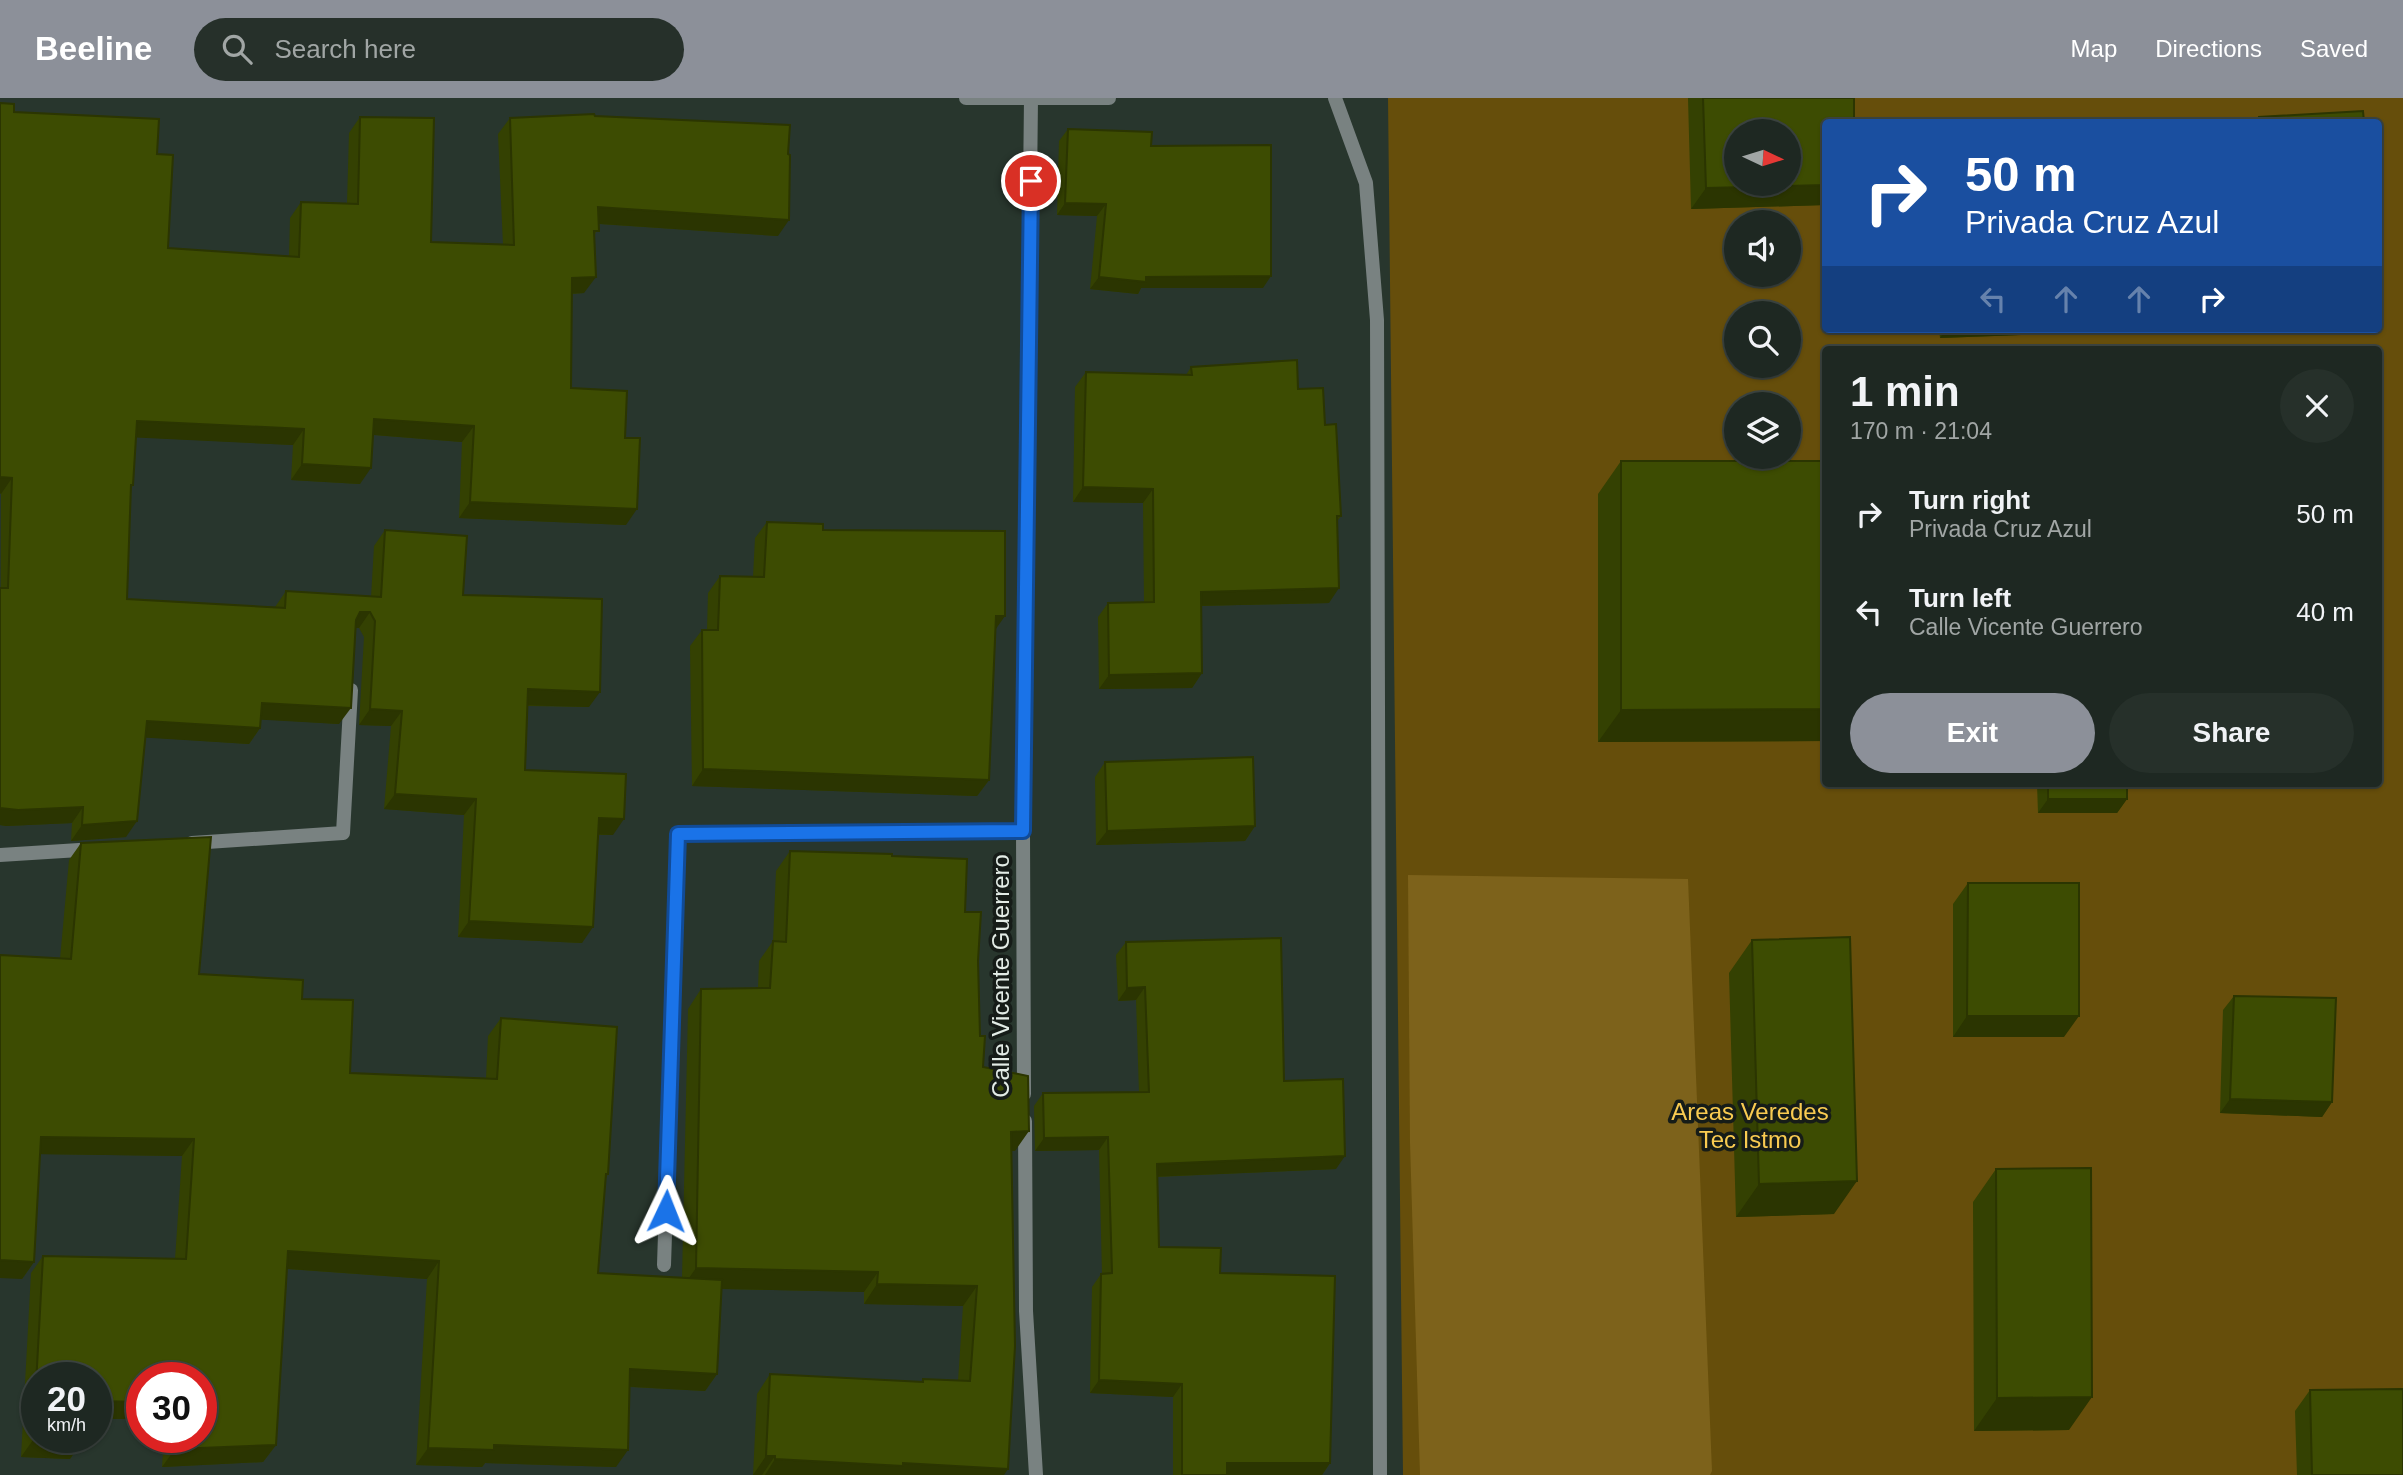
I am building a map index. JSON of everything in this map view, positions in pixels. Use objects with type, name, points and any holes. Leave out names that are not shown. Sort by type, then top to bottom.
[{"type":"street","points":[[967,98],[1109,98]]},
{"type":"street","points":[[1335,98],[1366,183],[1377,320],[1380,1475]]},
{"type":"street","name":"Calle Vicente Guerrero","points":[[1031,99],[1023,831],[1026,1311],[1036,1475]]},
{"type":"street","points":[[178,844],[342,834],[351,676]]},
{"type":"street","points":[[664,1265],[678,834],[1023,831]]},
{"type":"street","points":[[0,855],[110,848]]},
{"type":"green space","name":"Areas Veredes Tec Istmo","points":[[1388,98],[2403,98],[2403,1475],[1403,1475]]},
{"type":"shaded area","points":[[1408,875],[1688,879],[1712,1471],[1710,1475],[1420,1475],[1410,1142]]},
{"type":"building","points":[[1703,98],[1854,98],[1854,119],[1822,119],[1822,185],[1801,186],[1801,119],[1724,119],[1724,188],[1706,188]]},
{"type":"building","points":[[0,103],[14,104],[14,112],[159,119],[157,154],[173,155],[168,248],[299,257],[301,202],[358,204],[360,117],[434,118],[431,242],[514,245],[510,118],[594,114],[790,125],[789,220],[598,207],[599,231],[594,231],[596,277],[572,278],[571,388],[627,391],[625,438],[640,438],[637,509],[470,502],[474,426],[374,419],[371,468],[302,464],[304,429],[137,421],[131,485],[127,599],[285,608],[286,591],[381,597],[385,530],[467,536],[463,595],[602,599],[600,692],[528,689],[525,770],[626,774],[624,819],[599,818],[593,927],[469,921],[476,799],[395,794],[402,711],[370,709],[375,621],[370,612],[360,612],[356,620],[351,708],[262,703],[260,728],[147,721],[137,821],[82,825],[83,807],[18,810],[0,808],[0,588],[8,588],[12,478],[0,477]]},
{"type":"building","points":[[2363,111],[2364,119],[2259,119]]},
{"type":"building","points":[[1068,129],[1152,132],[1151,146],[1271,145],[1271,276],[1146,277],[1146,282],[1099,277],[1106,204],[1065,203]]},
{"type":"building","points":[[1297,360],[1298,389],[1323,388],[1325,425],[1336,424],[1341,516],[1337,516],[1339,588],[1201,592],[1202,673],[1109,675],[1108,603],[1154,602],[1153,489],[1083,487],[1086,372],[1192,375],[1191,367]]},
{"type":"building","points":[[1621,461],[1724,461],[1724,469],[1801,469],[1801,461],[1822,461],[1822,709],[1621,710]]},
{"type":"building","points":[[767,522],[823,524],[823,530],[1005,531],[1005,616],[996,616],[989,780],[703,769],[702,630],[718,630],[720,576],[764,577]]},
{"type":"building","points":[[1253,757],[1255,826],[1107,831],[1105,762]]},
{"type":"building","points":[[2048,787],[2127,787],[2127,799],[2048,799]]},
{"type":"building","points":[[211,837],[199,974],[303,980],[302,999],[353,1000],[350,1073],[497,1079],[501,1018],[617,1027],[608,1174],[598,1273],[722,1280],[717,1374],[630,1369],[628,1450],[494,1445],[494,1450],[428,1448],[439,1261],[288,1251],[276,1445],[217,1447],[217,1362],[126,1362],[126,1402],[112,1401],[112,1362],[37,1362],[43,1256],[186,1259],[194,1139],[41,1137],[34,1262],[0,1260],[0,955],[71,959],[81,843]]},
{"type":"building","points":[[790,851],[967,859],[965,912],[981,912],[978,961],[980,1036],[985,1036],[983,1067],[1028,1076],[1029,1131],[1011,1132],[1015,1346],[1008,1469],[903,1463],[903,1466],[775,1459],[775,1456],[766,1456],[770,1374],[923,1382],[923,1379],[970,1381],[977,1286],[877,1284],[878,1272],[696,1268],[701,989],[770,988],[773,941],[786,942]]},
{"type":"building","points":[[1968,883],[2079,883],[2079,1016],[1967,1016]]},
{"type":"building","points":[[1850,937],[1857,1181],[1759,1184],[1752,940]]},
{"type":"building","points":[[1281,938],[1284,1081],[1343,1079],[1345,1156],[1157,1164],[1159,1247],[1221,1248],[1220,1273],[1335,1276],[1330,1463],[1227,1463],[1227,1475],[1182,1475],[1182,1384],[1099,1380],[1101,1274],[1112,1273],[1108,1137],[1044,1138],[1043,1093],[1149,1092],[1145,987],[1127,988],[1126,942]]},
{"type":"building","points":[[2234,996],[2336,998],[2332,1102],[2230,1099]]},
{"type":"building","points":[[2091,1168],[2092,1397],[1997,1398],[1996,1169]]},
{"type":"building","points":[[2403,1389],[2403,1475],[2312,1475],[2310,1390]]},
{"type":"route","points":[[666,1211],[678,834],[1023,831],[1031,181]]}]
